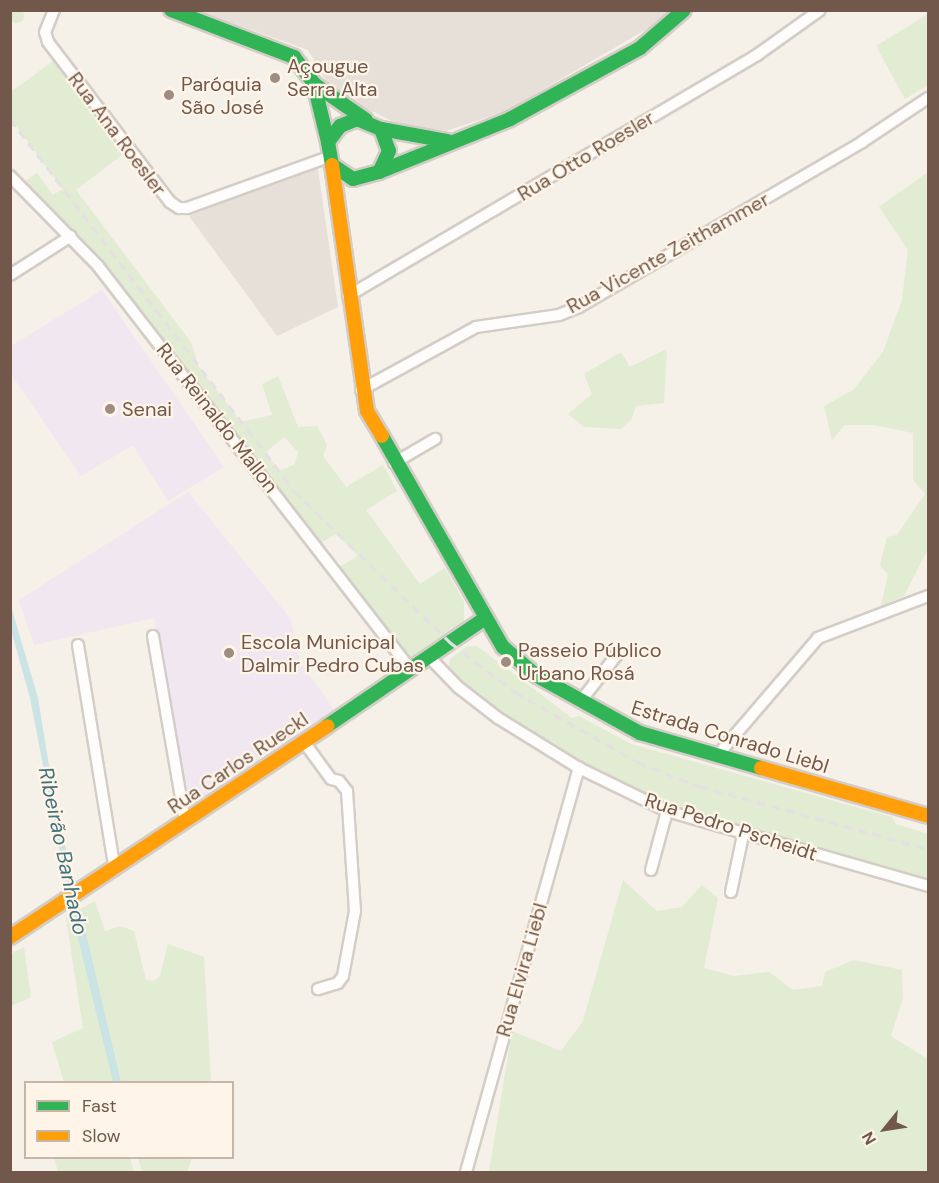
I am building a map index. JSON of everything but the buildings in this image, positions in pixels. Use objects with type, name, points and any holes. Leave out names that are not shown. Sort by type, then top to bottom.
[{"type":"main road","points":[[171,10],[294,57],[314,84],[381,129],[454,142]]},
{"type":"main road","points":[[337,216],[347,189],[361,180],[504,123],[640,48],[684,10]]},
{"type":"main road","points":[[314,84],[331,161],[344,176],[361,180]]},
{"type":"main road","points":[[328,142],[348,121],[366,120]]},
{"type":"main road","points":[[379,172],[389,151],[381,129]]},
{"type":"main road","name":"Estrada Conrado Liebl","points":[[331,161],[361,390],[367,411],[394,463],[484,619],[514,658],[580,702],[640,733],[928,816]]},
{"type":"main road","name":"Rua Carlos Rueckl","points":[[10,937],[115,870],[430,658],[484,619]]},
{"type":"street","name":"Rua Ana Roesler","points":[[54,10],[45,32],[48,42],[170,202],[179,208],[187,208],[331,161]]},
{"type":"street","name":"Rua Otto Roesler","points":[[348,296],[758,55],[820,10]]},
{"type":"street","name":"Rua Vicente Zeithammer","points":[[361,390],[476,327],[559,315],[579,307],[862,142],[928,98]]},
{"type":"street","name":"Rua Reinaldo Mallon","points":[[10,176],[71,236],[130,306],[411,670]]},
{"type":"street","points":[[10,275],[71,236]]},
{"type":"street","points":[[394,463],[435,439]]},
{"type":"street","points":[[717,756],[819,638],[928,596]]},
{"type":"street","points":[[153,636],[185,822]]},
{"type":"street","points":[[78,645],[115,870]]},
{"type":"street","points":[[580,702],[619,652]]},
{"type":"street","name":"Rua Pedro Pscheidt","points":[[430,658],[458,687],[498,718],[579,768],[666,811],[743,835],[928,886]]},
{"type":"street","points":[[304,742],[330,779],[339,781],[347,791],[355,910],[343,976],[338,983],[318,989]]},
{"type":"street","name":"Rua Elvira Liebl","points":[[466,1173],[579,768]]},
{"type":"street","points":[[651,870],[666,811]]},
{"type":"street","points":[[731,892],[743,835]]},
{"type":"shaded area","points":[[198,11],[670,11],[647,29],[506,111],[446,131],[400,125],[353,102],[328,84],[308,50]]},
{"type":"shaded area","points":[[317,163],[338,307],[277,336],[189,216]]},
{"type":"shaded area","name":"Senai","points":[[102,290],[224,467],[168,501],[133,445],[81,476],[11,374],[11,346]]},
{"type":"shaded area","name":"Escola Municipal Dalmir Pedro Cubas","points":[[188,492],[290,618],[300,662],[334,710],[187,810],[154,618],[34,645],[19,600]]},
{"type":"green space","points":[[14,9],[20,9],[24,16],[20,23],[14,23],[10,19],[10,13]]},
{"type":"green space","points":[[928,14],[928,85],[905,99],[876,46]]},
{"type":"green space","points":[[53,61],[122,155],[76,190],[191,342],[199,367],[241,422],[272,415],[262,384],[278,376],[298,427],[317,426],[327,445],[323,456],[346,487],[383,465],[397,491],[366,510],[420,584],[445,568],[464,602],[464,624],[416,660],[405,653],[339,567],[358,556],[336,534],[321,543],[109,269],[24,182],[37,173],[53,195],[63,189],[11,119],[11,92]],"holes":[[[284,437],[298,452],[295,464],[279,471],[265,453]]]},
{"type":"green space","points":[[928,172],[928,549],[904,596],[881,606],[888,574],[880,566],[887,537],[897,535],[925,494],[913,480],[913,433],[873,425],[845,425],[832,440],[824,406],[853,390],[883,352],[902,300],[908,250],[879,207]]},
{"type":"green space","points":[[667,349],[664,403],[636,406],[631,420],[620,429],[584,427],[568,414],[592,394],[584,374],[621,352],[630,367]]},
{"type":"green space","points":[[477,646],[572,718],[579,716],[631,744],[892,817],[896,824],[928,834],[928,886],[667,811],[521,732],[447,675],[450,659],[466,647]]},
{"type":"green space","points":[[623,880],[657,911],[682,907],[702,885],[718,898],[704,968],[734,976],[769,972],[793,990],[822,986],[825,972],[854,960],[902,970],[903,998],[891,1036],[926,1058],[928,1056],[928,1172],[489,1172],[512,1031],[561,1051],[583,1021]]},
{"type":"green space","points":[[95,901],[105,931],[120,926],[134,931],[146,980],[154,981],[160,976],[168,944],[204,957],[211,1081],[121,1081],[78,910]]},
{"type":"green space","points":[[72,914],[113,1081],[64,1081],[52,1042],[83,1028],[66,918]]},
{"type":"green space","points":[[24,947],[31,997],[11,1006],[11,954]]},
{"type":"green space","points":[[54,1159],[130,1159],[134,1172],[58,1172]]},
{"type":"green space","points":[[138,1159],[192,1159],[187,1172],[142,1172]]},
{"type":"water","name":"Ribeirão Banhado","points":[[10,603],[38,698],[55,803],[121,1081],[113,1081],[72,914],[30,698],[11,630]]},
{"type":"railway","points":[[10,119],[294,491],[451,643],[515,692],[637,762],[699,786],[928,849]]},
{"type":"traffic: fast","points":[[171,10],[294,57],[314,84],[328,142]]},
{"type":"traffic: fast","points":[[379,172],[510,119],[640,48],[684,10]]},
{"type":"traffic: fast","points":[[314,84],[366,120]]},
{"type":"traffic: fast","points":[[381,129],[389,151],[379,172],[353,179],[332,165],[328,142],[340,126],[357,119],[381,129],[448,141]]},
{"type":"traffic: fast","points":[[382,436],[503,647],[537,676],[640,733],[761,768]]},
{"type":"traffic: fast","points":[[327,726],[484,619]]},
{"type":"traffic: slow","points":[[332,165],[367,411],[382,436]]},
{"type":"traffic: slow","points":[[10,937],[327,726]]},
{"type":"traffic: slow","points":[[761,768],[928,816]]},
{"type":"place","name":"Açougue Serra Alta","points":[[275,78]]},
{"type":"place","name":"Paróquia São José","points":[[169,95]]},
{"type":"place","name":"Senai","points":[[110,409]]},
{"type":"place","name":"Escola Municipal Dalmir Pedro Cubas","points":[[229,653]]},
{"type":"place","name":"Passeio Público Urbano Rosá","points":[[506,662]]}]
